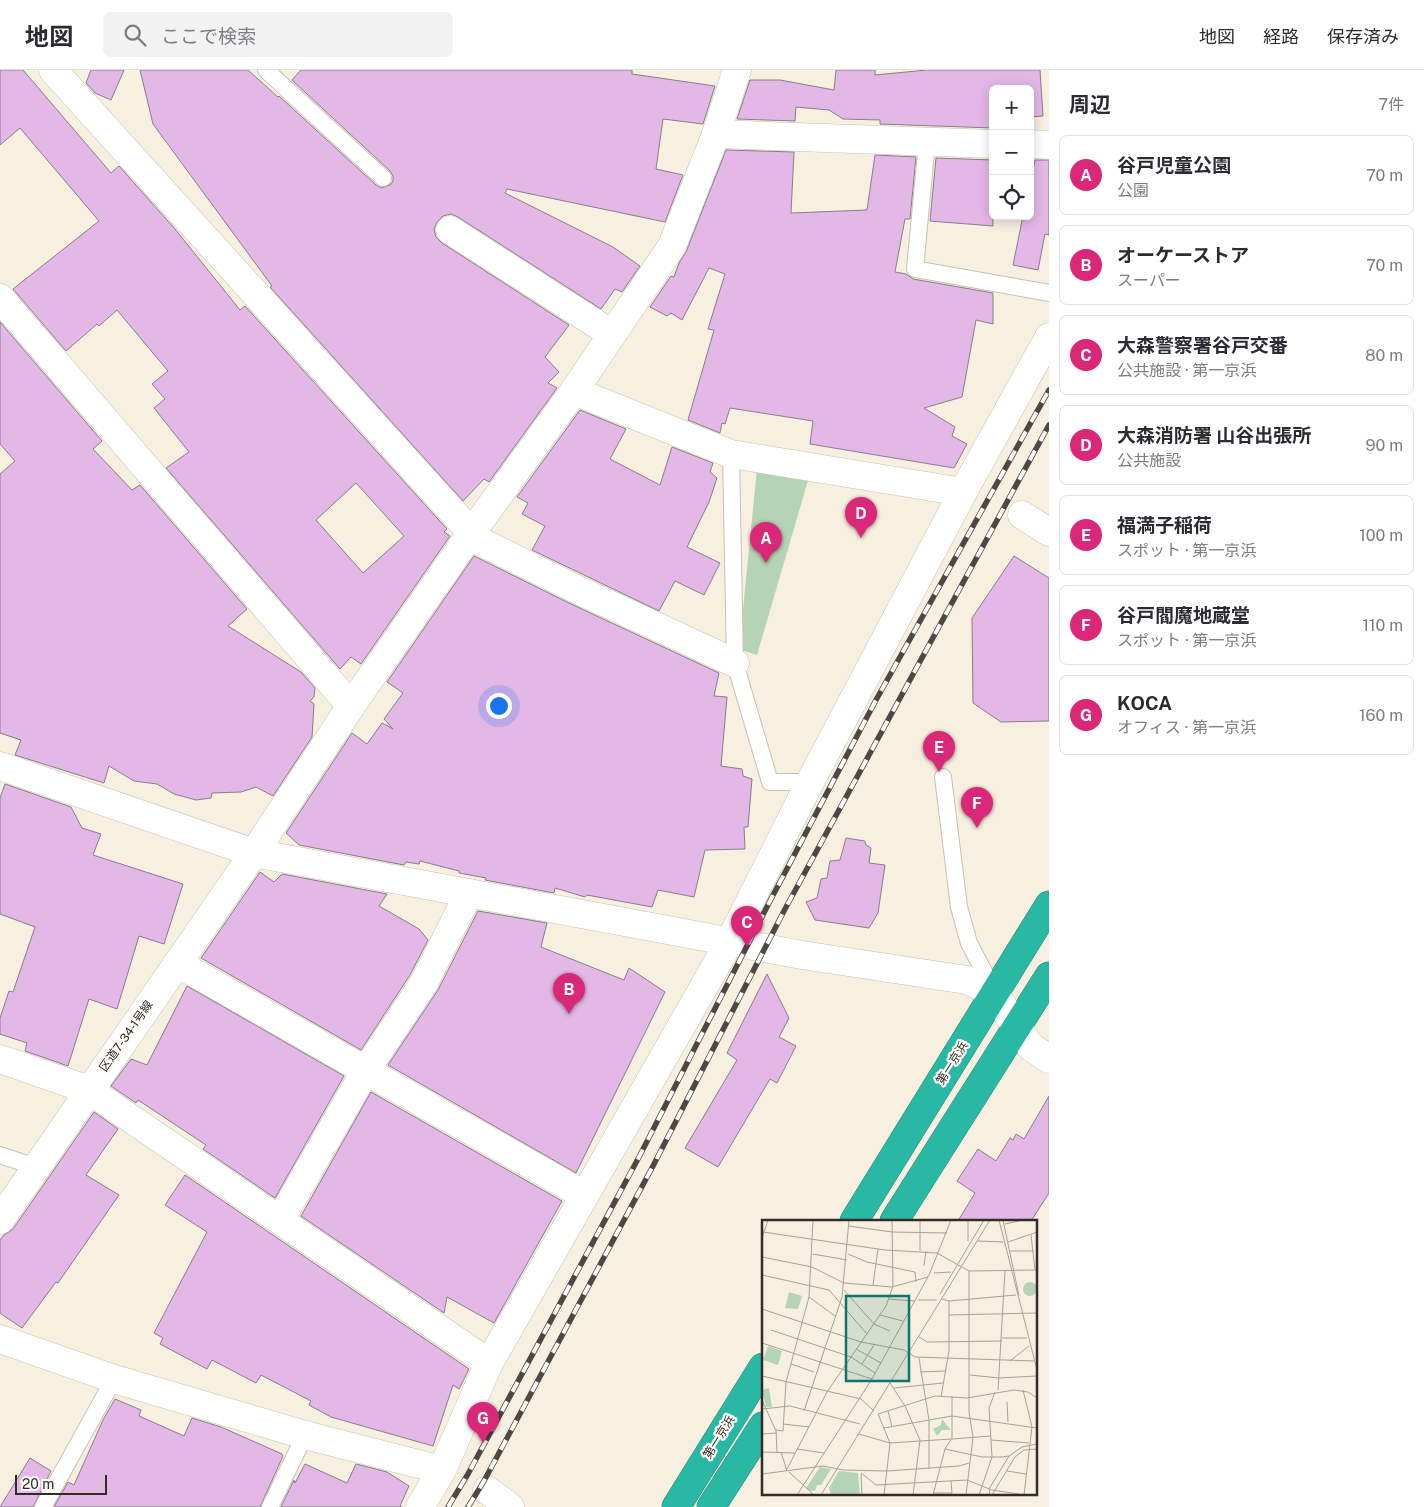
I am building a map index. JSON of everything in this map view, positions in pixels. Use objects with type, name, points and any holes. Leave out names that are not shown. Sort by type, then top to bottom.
[{"type":"highway","name":"第一京浜","points":[[855,1220],[1049,905]]},
{"type":"highway","points":[[895,1220],[1049,976]]},
{"type":"highway","name":"第一京浜","points":[[676,1507],[762,1369]]},
{"type":"highway","points":[[715,1505],[762,1428]]},
{"type":"street","points":[[53,70],[479,541],[578,590],[735,663]]},
{"type":"street","name":"区道7-34-1号線","points":[[0,1220],[254,853],[351,706],[472,532],[574,391],[672,246],[716,134],[737,70]]},
{"type":"street","points":[[716,134],[989,144]]},
{"type":"street","points":[[1034,144],[1049,145]]},
{"type":"street","points":[[450,230],[612,334]]},
{"type":"street","points":[[0,298],[351,706]]},
{"type":"street","points":[[420,1507],[442,1470],[489,1363],[730,941],[810,782],[963,492],[1049,337]]},
{"type":"street","points":[[574,391],[731,454],[963,492]]},
{"type":"street","points":[[1022,515],[1049,532]]},
{"type":"street","points":[[0,766],[254,853],[802,956],[967,980],[995,993],[1031,1047],[1049,1059]]},
{"type":"street","points":[[280,1220],[366,1070],[424,982],[469,893]]},
{"type":"street","points":[[177,963],[584,1195]]},
{"type":"street","points":[[0,1059],[89,1090],[489,1363]]},
{"type":"street","points":[[0,1339],[114,1379],[305,1435],[442,1470]]},
{"type":"street","points":[[487,1490],[510,1507]]},
{"type":"lane","points":[[266,70],[383,178]]},
{"type":"lane","points":[[927,142],[914,269],[1049,294]]},
{"type":"lane","points":[[731,454],[735,663],[770,782],[810,782]]},
{"type":"lane","points":[[943,777],[959,907],[969,943],[995,993]]},
{"type":"lane","points":[[0,1155],[36,1167]]},
{"type":"lane","points":[[44,1507],[114,1379]]},
{"type":"lane","points":[[270,1507],[305,1435]]},
{"type":"green space","points":[[757,469],[809,477],[757,655],[739,649]]},
{"type":"building","points":[[0,70],[23,70],[111,173],[119,166],[175,229],[240,310],[245,306],[447,529],[444,532],[450,536],[361,664],[351,657],[340,669],[166,468],[189,452],[154,408],[165,399],[152,384],[168,371],[117,310],[99,326],[97,324],[66,351],[13,289],[99,221],[20,128],[0,145]],"holes":[[[356,483],[404,536],[363,573],[316,520]]]},
{"type":"building","points":[[91,70],[124,70],[111,100],[95,93],[86,83]]},
{"type":"building","points":[[140,70],[248,70],[381,188],[390,185],[393,181],[390,171],[292,80],[301,70],[632,70],[632,74],[715,86],[703,124],[663,119],[656,169],[683,175],[665,222],[507,189],[505,193],[613,247],[640,266],[622,292],[615,289],[601,309],[458,217],[451,214],[443,216],[437,222],[434,229],[436,237],[442,243],[569,325],[545,357],[559,372],[548,383],[557,388],[489,482],[484,479],[463,501],[270,287],[272,286],[153,124]]},
{"type":"building","points":[[836,70],[875,70],[875,75],[927,70],[1040,70],[1043,116],[1034,117],[1034,85],[989,85],[989,128],[880,124],[880,120],[843,119],[829,110],[796,107],[795,121],[737,119],[750,80],[780,80],[834,90]]},
{"type":"building","points":[[726,150],[794,152],[791,213],[867,210],[875,155],[916,157],[910,219],[905,219],[895,272],[906,274],[913,279],[993,293],[993,324],[976,320],[962,397],[924,408],[955,427],[952,436],[967,444],[954,468],[810,444],[813,421],[730,408],[725,424],[722,423],[720,433],[688,420],[714,330],[708,329],[725,274],[709,268],[682,320],[671,313],[667,316],[650,307],[671,276],[674,277],[679,263],[686,252]]},
{"type":"building","points":[[936,158],[989,160],[989,220],[993,220],[993,226],[930,221]]},
{"type":"building","points":[[1035,160],[1049,160],[1049,235],[1045,234],[1038,270],[1013,265],[1022,220],[1034,220]]},
{"type":"building","points":[[0,322],[102,441],[93,449],[132,490],[140,485],[247,609],[228,626],[301,672],[315,688],[314,697],[310,701],[314,704],[312,737],[273,796],[256,787],[241,792],[212,793],[211,798],[196,800],[174,794],[157,784],[134,781],[109,766],[104,783],[15,755],[21,740],[0,733],[0,474],[15,461],[0,444]]},
{"type":"building","points":[[580,410],[626,429],[610,459],[660,485],[672,447],[713,463],[710,472],[717,478],[709,502],[687,547],[720,563],[704,595],[675,581],[659,611],[532,550],[545,526],[522,514],[528,503],[517,497]]},
{"type":"building","points":[[474,556],[571,604],[719,673],[714,696],[727,697],[721,766],[742,769],[743,776],[752,779],[748,827],[744,827],[745,849],[705,850],[694,897],[658,890],[652,907],[587,895],[585,897],[555,888],[554,893],[485,880],[486,878],[459,873],[459,871],[420,861],[419,864],[406,862],[404,865],[299,845],[286,833],[352,733],[367,744],[382,723],[393,729],[384,719],[403,693],[387,682]]},
{"type":"building","points":[[1014,556],[1049,578],[1049,721],[1001,722],[973,703],[972,618]]},
{"type":"building","points":[[5,784],[71,807],[82,828],[101,834],[93,855],[183,884],[164,944],[139,936],[117,1009],[89,999],[68,1066],[25,1051],[27,1043],[0,1034],[0,1018],[9,991],[13,992],[35,927],[0,914],[0,798]]},
{"type":"building","points":[[846,838],[865,841],[866,845],[871,848],[869,863],[885,865],[878,913],[869,928],[815,920],[806,902],[817,898],[821,879],[827,878],[830,861],[840,860]]},
{"type":"building","points":[[260,872],[274,882],[282,874],[387,894],[379,906],[419,929],[428,940],[410,975],[361,1050],[201,958]]},
{"type":"building","points":[[478,911],[547,923],[541,947],[624,980],[629,968],[665,992],[576,1173],[388,1065],[438,990]]},
{"type":"building","points":[[767,974],[789,1018],[779,1037],[796,1046],[777,1083],[770,1079],[718,1167],[685,1148],[737,1060],[727,1053]]},
{"type":"building","points":[[187,986],[344,1076],[275,1198],[203,1149],[206,1145],[138,1100],[136,1103],[111,1086],[131,1059],[147,1065]]},
{"type":"building","points":[[371,1092],[562,1201],[494,1323],[447,1297],[444,1313],[301,1216]]},
{"type":"building","points":[[1049,1096],[1049,1193],[1032,1220],[959,1220],[975,1193],[957,1181],[978,1149],[996,1161],[1010,1138],[1013,1140],[1016,1134],[1024,1139]]},
{"type":"building","points":[[94,1112],[118,1129],[86,1175],[119,1195],[58,1283],[56,1282],[22,1328],[0,1313],[0,1240],[13,1229]]},
{"type":"building","points":[[185,1175],[469,1369],[459,1389],[453,1385],[433,1446],[331,1417],[309,1405],[311,1401],[261,1375],[256,1383],[212,1360],[207,1369],[160,1344],[163,1338],[154,1333],[207,1232],[165,1205]]},
{"type":"building","points":[[115,1399],[141,1410],[139,1416],[184,1436],[192,1418],[221,1427],[282,1454],[283,1456],[260,1507],[54,1507],[68,1482],[74,1485],[103,1420]]},
{"type":"building","points":[[30,1458],[51,1471],[33,1507],[0,1507]]},
{"type":"building","points":[[305,1464],[347,1483],[356,1464],[387,1472],[409,1486],[400,1506],[402,1507],[281,1507],[294,1480],[295,1483]]},
{"type":"railway","points":[[448,1507],[468,1474],[639,1157],[771,899],[876,700],[1049,390]]},
{"type":"railway","points":[[468,1507],[484,1481],[653,1166],[785,909],[1049,425]]},
{"type":"place","name":"大森消防署 山谷出張所","points":[[861,538]]},
{"type":"place","name":"谷戸児童公園","points":[[766,563]]},
{"type":"place","name":"福満子稲荷","points":[[939,772]]},
{"type":"place","name":"谷戸閻魔地蔵堂","points":[[977,828]]},
{"type":"place","name":"大森警察署谷戸交番","points":[[747,947]]},
{"type":"place","name":"オーケーストア","points":[[569,1014]]},
{"type":"place","name":"KOCA","points":[[483,1443]]}]
